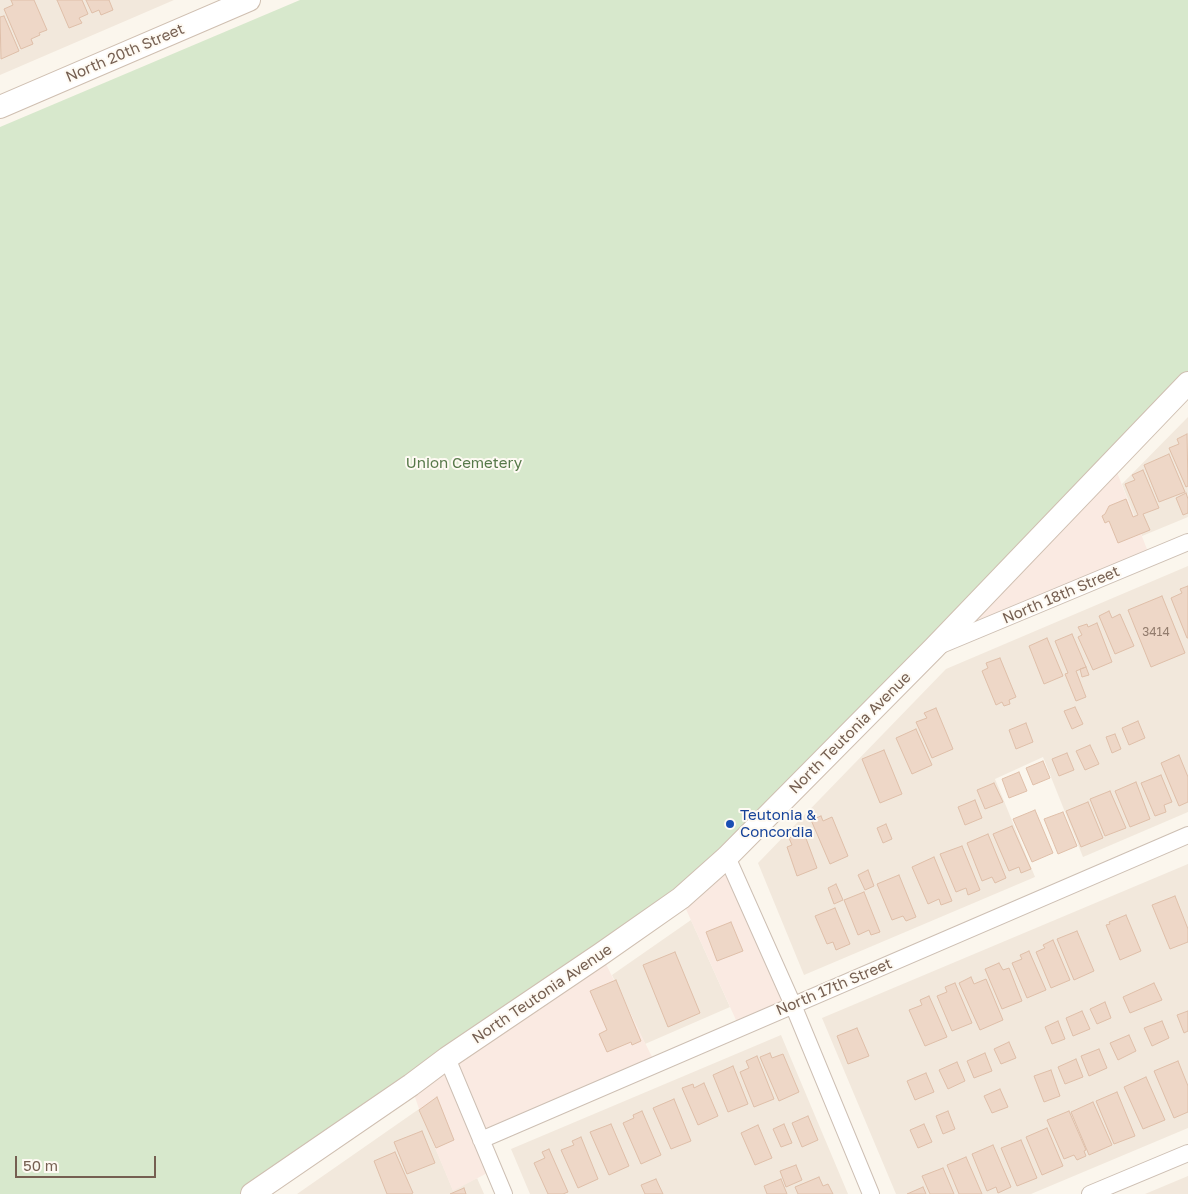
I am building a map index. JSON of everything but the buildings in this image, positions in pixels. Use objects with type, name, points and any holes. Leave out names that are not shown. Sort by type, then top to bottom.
[{"type":"main road","name":"North 20th Street","points":[[0,106],[226,4],[249,0]]},
{"type":"main road","name":"North Teutonia Avenue","points":[[252,1194],[681,898],[727,857],[934,648],[1188,383]]},
{"type":"street","name":"North 18th Street","points":[[934,648],[1188,542]]},
{"type":"street","name":"North 17th Street","points":[[481,1140],[1188,835]]},
{"type":"street","points":[[727,857],[793,1005],[871,1194]]},
{"type":"street","points":[[447,1058],[504,1194]]},
{"type":"street","points":[[1090,1194],[1188,1153]]},
{"type":"shaded area","points":[[0,0],[174,0],[0,75]]},
{"type":"shaded area","points":[[1188,417],[1188,517],[1142,536],[1122,484]]},
{"type":"shaded area","points":[[1113,462],[1150,557],[934,648]]},
{"type":"shaded area","points":[[1188,566],[1188,812],[1083,857],[1043,757],[995,779],[1035,877],[804,975],[758,863],[946,669]]},
{"type":"shaded area","points":[[727,857],[793,1005],[740,1029],[681,898]]},
{"type":"shaded area","points":[[1188,864],[1188,1128],[1031,1194],[896,1194],[822,1018]]},
{"type":"shaded area","points":[[691,920],[730,1007],[645,1044],[612,975]]},
{"type":"shaded area","points":[[601,954],[656,1065],[481,1140],[493,1170],[453,1191],[411,1085]]},
{"type":"shaded area","points":[[781,1035],[848,1194],[530,1194],[511,1149]]},
{"type":"shaded area","points":[[419,1109],[453,1190],[477,1178],[484,1194],[297,1194]]},
{"type":"shaded area","points":[[1188,1176],[1188,1194],[1145,1194]]},
{"type":"green space","name":"Union Cemetery","points":[[300,0],[1188,0],[1188,383],[727,857],[252,1194],[0,1194],[0,127]]},
{"type":"place","name":"Teutonia & Concordia","points":[[730,824]]}]
